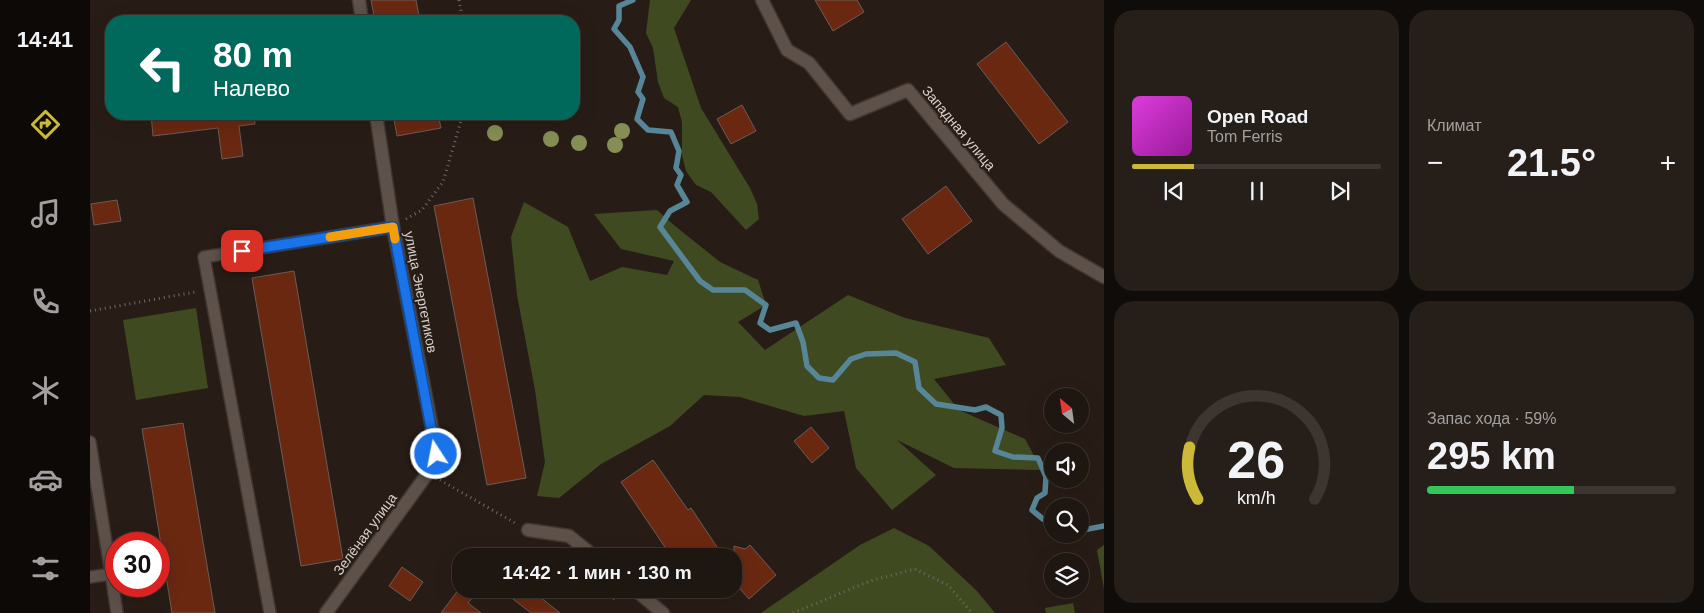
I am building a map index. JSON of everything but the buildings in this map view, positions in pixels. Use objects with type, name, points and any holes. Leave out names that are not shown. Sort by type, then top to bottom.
[{"type":"street","points":[[359,0],[361,15]]},
{"type":"street","name":"Западная улица","points":[[762,0],[787,50],[809,63],[850,114],[908,90],[1003,204],[1059,251],[1104,277]]},
{"type":"street","name":"улица Энергетиков","points":[[377,120],[393,227],[436,454],[428,473]]},
{"type":"street","name":"Зелёная улица","points":[[326,613],[428,473]]},
{"type":"street","points":[[528,530],[569,536],[584,548]]},
{"type":"street","points":[[645,598],[664,613]]},
{"type":"lane","points":[[270,613],[204,257],[393,227]]},
{"type":"lane","points":[[90,442],[105,536]]},
{"type":"lane","points":[[90,577],[105,575]]},
{"type":"lane","points":[[115,597],[117,613]]},
{"type":"path","points":[[459,0],[462,15]]},
{"type":"path","points":[[393,227],[422,210],[443,182],[461,120]]},
{"type":"path","points":[[90,311],[211,289]]},
{"type":"path","points":[[428,473],[528,530],[551,548]]},
{"type":"path","points":[[793,613],[870,581],[915,569],[948,585],[972,613]]},
{"type":"path","points":[[613,598],[617,601]]},
{"type":"green space","points":[[650,0],[691,0],[674,28],[701,108],[750,188],[757,204],[759,219],[746,230],[711,192],[696,185],[686,171],[682,155],[682,122],[678,107],[664,98],[658,82],[653,48],[646,33]]},
{"type":"green space","points":[[524,202],[568,227],[590,281],[622,267],[667,275],[674,261],[621,249],[594,214],[657,210],[720,262],[758,280],[766,305],[738,322],[765,350],[848,295],[905,318],[989,338],[1006,365],[934,379],[959,410],[1025,439],[1042,470],[954,468],[897,440],[936,475],[892,510],[856,468],[844,411],[804,416],[740,397],[704,395],[670,426],[601,464],[559,498],[537,496],[545,462],[535,390],[517,295],[511,237]]},
{"type":"green space","points":[[196,308],[208,388],[136,400],[123,320]]},
{"type":"green space","points":[[894,528],[929,546],[977,591],[995,613],[761,613],[860,545]]},
{"type":"green space","points":[[1104,545],[1104,589],[1097,550]]},
{"type":"green space","points":[[1073,603],[1075,613],[1046,613],[1045,608]]},
{"type":"waterway","points":[[633,0],[619,6],[619,20],[614,29],[630,47],[643,77],[638,92],[643,99],[637,119],[648,130],[671,132],[679,151],[676,168],[681,175],[677,185],[687,202],[670,211],[660,227],[700,281],[713,290],[745,290],[766,305],[760,323],[770,330],[796,323],[803,342],[807,366],[819,378],[833,380],[851,359],[866,354],[896,353],[915,362],[919,388],[936,404],[975,410],[986,407],[1001,415],[1002,428],[995,451],[1013,457],[1038,458],[1046,477],[1045,493],[1037,498],[1032,510],[1044,519]]},
{"type":"waterway","points":[[1089,529],[1104,526]]},
{"type":"slow traffic","points":[[330,237],[393,227],[395,239]]},
{"type":"route","points":[[242,251],[393,227],[436,454]]}]
